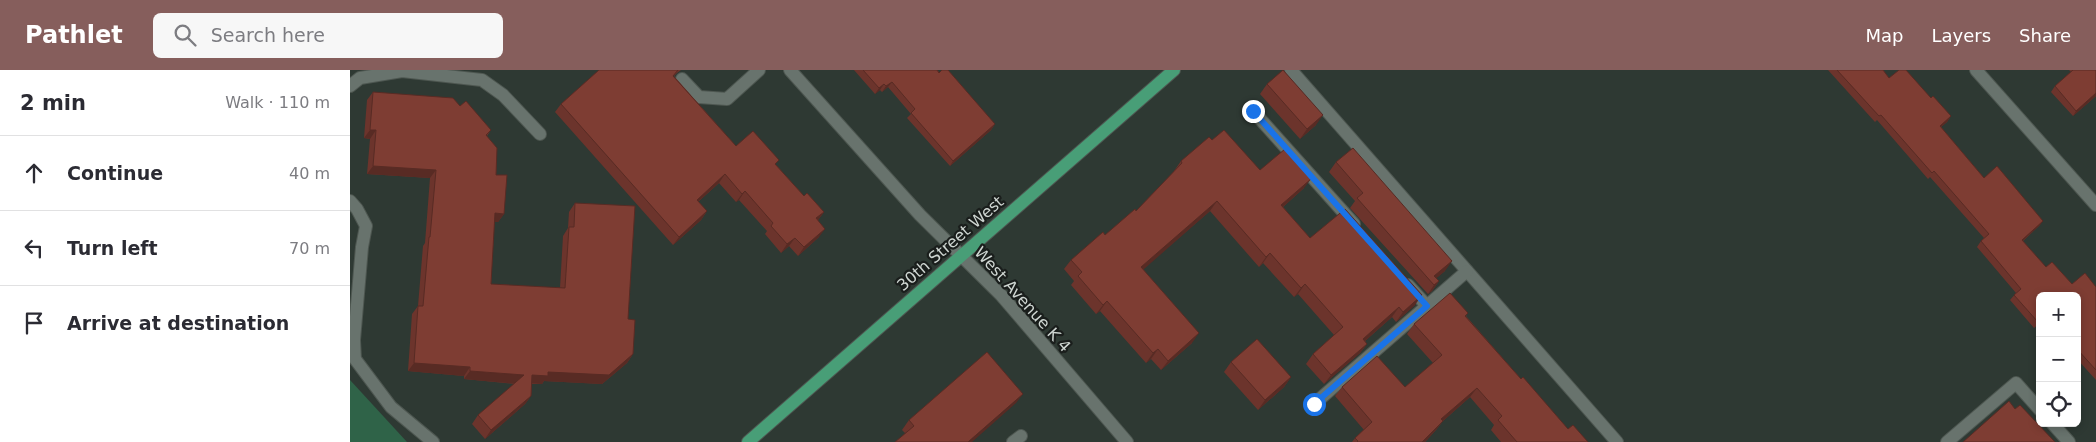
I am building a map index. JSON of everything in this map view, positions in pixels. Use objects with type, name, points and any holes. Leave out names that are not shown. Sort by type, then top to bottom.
[{"type":"main road","name":"30th Street West","points":[[748,442],[1174,70]]},
{"type":"street","points":[[682,79],[699,97],[727,99],[759,70]]},
{"type":"street","name":"West Avenue K 4","points":[[790,70],[920,216],[1000,296],[1128,442]]},
{"type":"street","points":[[1291,70],[1617,442]]},
{"type":"street","points":[[1976,70],[2096,205]]},
{"type":"street","points":[[350,86],[360,78],[402,71],[482,80],[503,95],[540,134]]},
{"type":"street","points":[[1253,111],[1362,234]]},
{"type":"street","points":[[350,201],[357,209],[366,226],[362,247],[354,331],[355,359],[391,406],[433,442]]},
{"type":"street","points":[[1314,404],[1467,271]]},
{"type":"street","points":[[1401,277],[1427,306]]},
{"type":"street","points":[[1946,442],[2016,383],[2036,406]]},
{"type":"street","points":[[2056,427],[2069,442]]},
{"type":"green space","points":[[350,380],[407,442],[350,442]]},
{"type":"building","points":[[599,70],[678,70],[673,76],[736,146],[753,131],[779,160],[775,164],[804,196],[807,193],[824,212],[816,218],[825,229],[804,247],[795,238],[787,244],[771,226],[773,223],[745,191],[742,194],[725,174],[697,200],[707,211],[679,237],[561,104]]},
{"type":"building","points":[[863,70],[937,70],[939,73],[942,70],[948,70],[995,124],[953,161],[911,113],[915,109],[892,82],[886,86],[884,84],[879,88]]},
{"type":"building","points":[[1283,70],[1323,115],[1307,129],[1267,84]]},
{"type":"building","points":[[1837,70],[1883,70],[1889,78],[1899,70],[1906,70],[1931,98],[1933,96],[1951,116],[1940,126],[1984,178],[1997,166],[2043,221],[2022,240],[2046,267],[2052,262],[2072,284],[2085,273],[2096,287],[2096,370],[2081,353],[2081,292],[2036,292],[2036,320],[2014,295],[2021,289],[1981,241],[1989,234],[1934,171],[1932,173],[1881,115],[1879,116]]},
{"type":"building","points":[[2073,70],[2096,70],[2096,93],[2076,111],[2055,86]]},
{"type":"building","points":[[373,92],[453,98],[460,106],[466,101],[491,130],[486,135],[497,148],[496,175],[507,175],[504,214],[495,213],[491,284],[565,288],[569,227],[574,227],[575,203],[635,206],[628,319],[635,320],[633,354],[609,375],[548,372],[548,376],[532,375],[531,396],[491,430],[478,415],[524,375],[470,371],[470,367],[414,363],[418,306],[423,306],[436,170],[373,166],[376,130],[370,130]]},
{"type":"building","points":[[1224,130],[1260,170],[1285,149],[1311,179],[1281,205],[1310,238],[1345,209],[1422,295],[1403,312],[1399,307],[1363,339],[1367,344],[1331,375],[1313,354],[1343,327],[1305,284],[1301,288],[1270,253],[1266,257],[1217,201],[1141,267],[1199,333],[1168,361],[1158,349],[1153,353],[1107,301],[1103,305],[1078,276],[1082,272],[1071,260],[1103,232],[1105,235],[1135,209],[1136,211],[1182,163],[1181,161],[1209,137],[1212,140]]},
{"type":"building","points":[[1353,148],[1452,261],[1434,276],[1439,281],[1434,285],[1357,198],[1363,193],[1336,162]]},
{"type":"building","points":[[1450,293],[1468,313],[1465,316],[1521,379],[1523,377],[1568,429],[1573,425],[1588,442],[1517,442],[1498,420],[1502,416],[1477,388],[1441,419],[1443,421],[1422,442],[1357,442],[1355,438],[1372,422],[1342,387],[1377,356],[1405,387],[1442,355],[1414,324]]},
{"type":"building","points":[[1257,339],[1291,377],[1265,400],[1231,362]]},
{"type":"building","points":[[987,352],[1023,394],[968,442],[895,442],[914,426],[909,420]]},
{"type":"building","points":[[2009,401],[2015,409],[2020,405],[2036,422],[2036,427],[2041,427],[2055,442],[1963,442]]},
{"type":"route","points":[[1253,111],[1427,306],[1314,404]]}]
